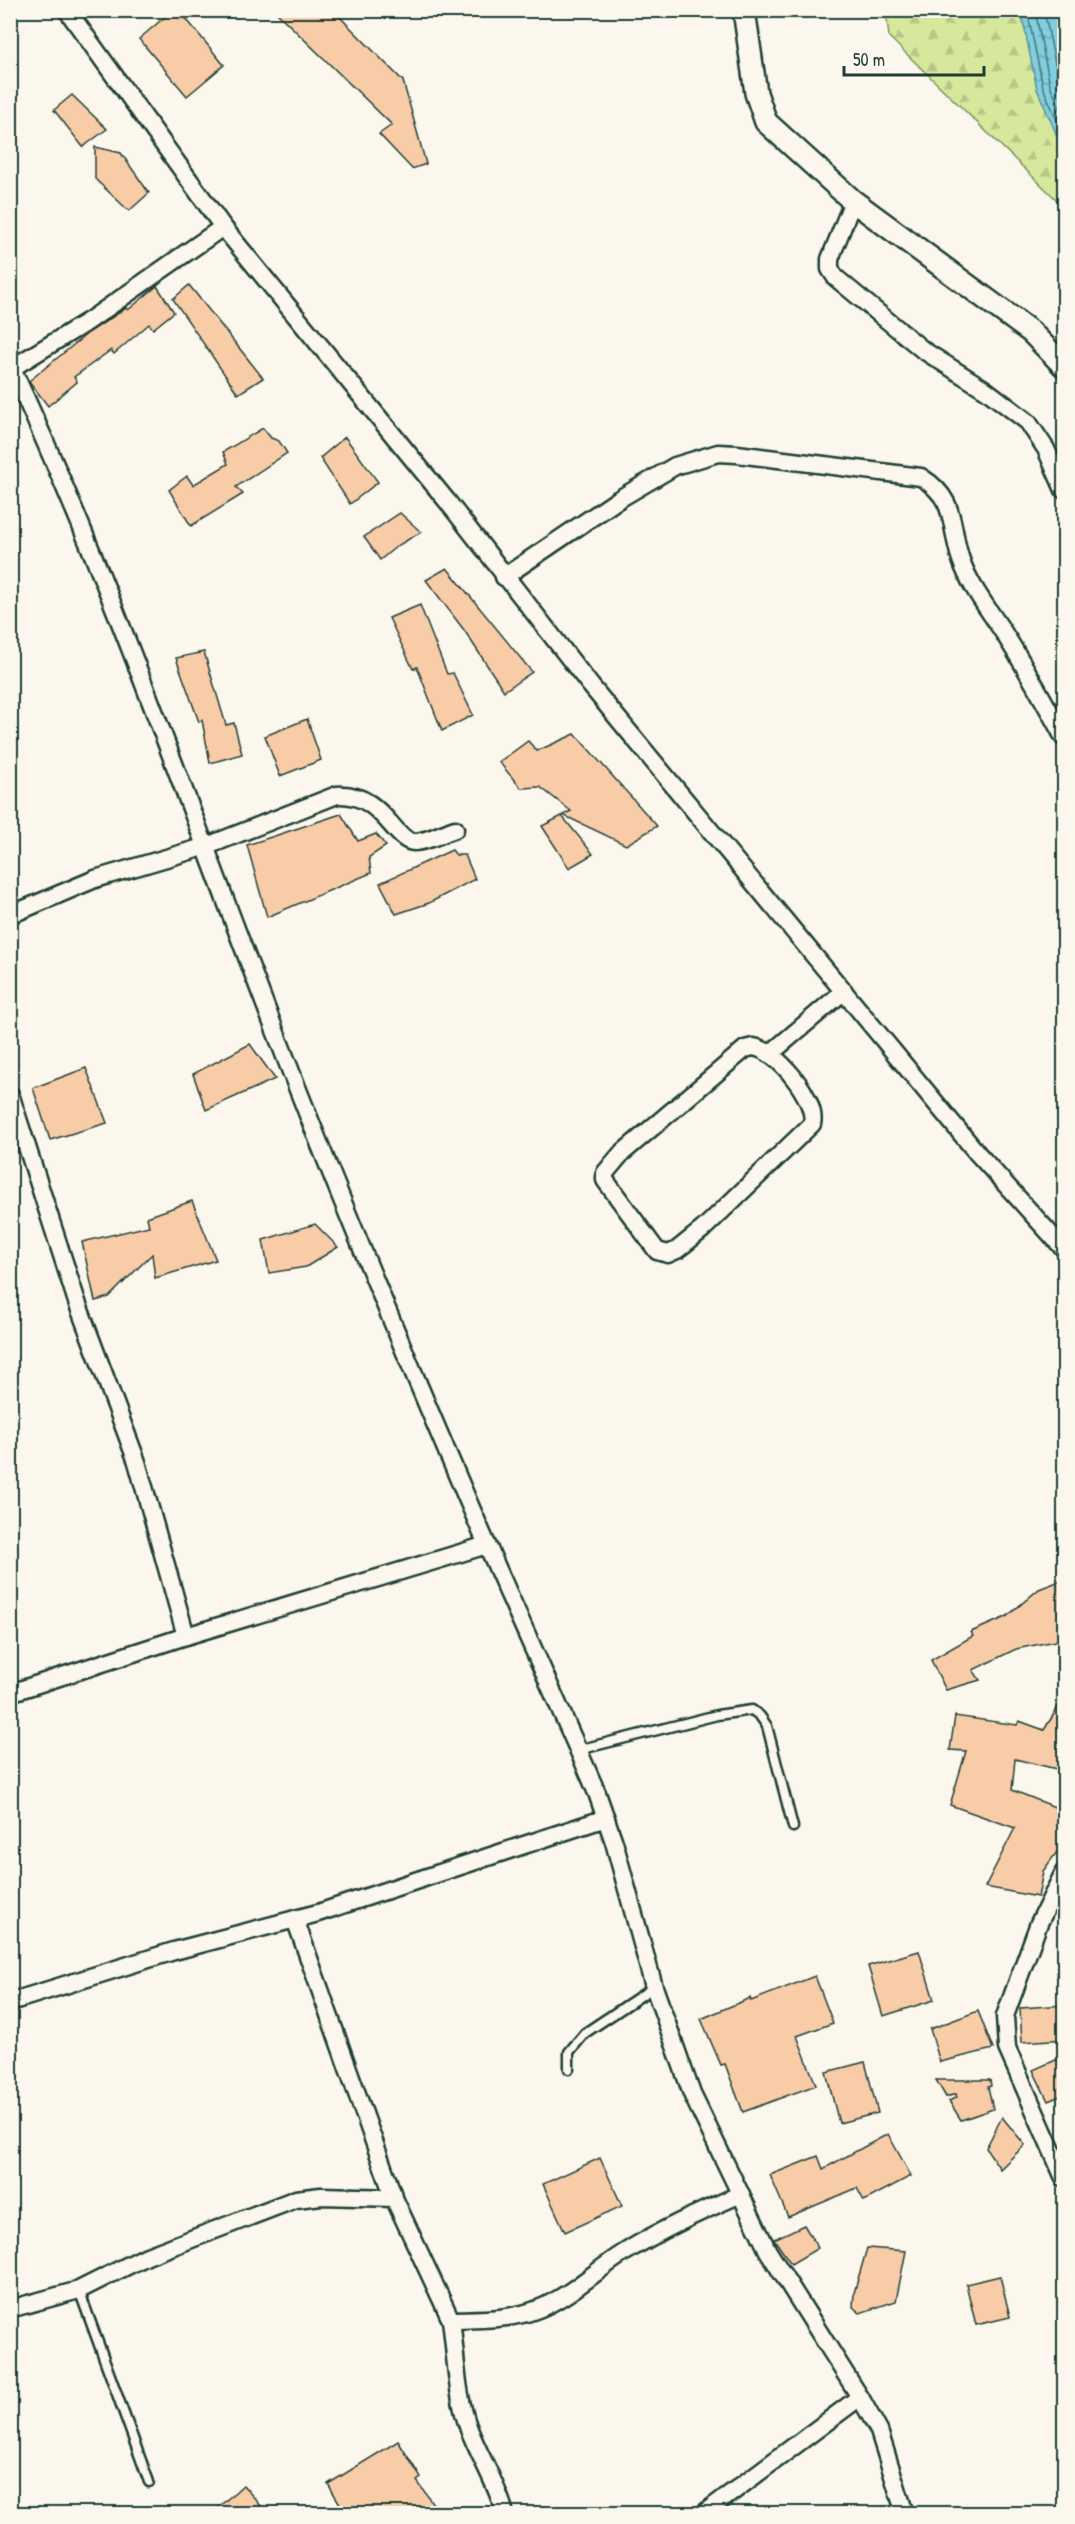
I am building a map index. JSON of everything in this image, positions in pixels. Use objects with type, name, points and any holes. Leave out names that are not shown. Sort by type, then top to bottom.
[{"type":"street","points":[[67,10],[223,226],[447,501],[504,577],[978,1154],[1065,1249]]},
{"type":"street","points":[[744,10],[756,93],[766,122],[853,201],[1031,332],[1065,366]]},
{"type":"street","points":[[853,201],[830,259],[830,269],[836,278],[923,351],[986,390],[1028,422],[1046,449],[1065,490]]},
{"type":"street","points":[[223,226],[90,320],[11,366],[32,408],[103,581],[207,846],[282,1049],[410,1364],[606,1818],[654,1987],[692,2094],[768,2251],[860,2397],[888,2455],[905,2514]]},
{"type":"street","points":[[504,577],[619,499],[675,466],[701,456],[718,453],[738,454],[921,477],[934,485],[948,505],[952,513],[960,557],[971,585],[1012,645],[1065,738]]},
{"type":"street","points":[[10,915],[95,879],[207,846],[337,795],[348,794],[375,805],[403,837],[414,842],[455,829]]},
{"type":"street","points":[[771,1053],[844,991]]},
{"type":"street","points":[[745,1048],[763,1048],[771,1053],[808,1098],[813,1111],[812,1124],[703,1229],[677,1250],[668,1254],[657,1251],[605,1180],[610,1164],[745,1048]]},
{"type":"street","points":[[10,1094],[77,1302],[137,1462],[186,1636]]},
{"type":"street","points":[[10,1693],[186,1636],[487,1545]]},
{"type":"street","points":[[10,2002],[174,1951],[295,1919],[606,1818]]},
{"type":"street","points":[[1065,1872],[1039,1923],[1005,2016],[1007,2048],[1065,2178]]},
{"type":"street","points":[[295,1919],[394,2198],[451,2320],[461,2397],[468,2427],[495,2481],[505,2514]]},
{"type":"street","points":[[451,2320],[519,2315],[539,2309],[665,2228],[741,2193]]},
{"type":"street","points":[[10,2309],[79,2290],[147,2256],[296,2199],[321,2196],[394,2198]]},
{"type":"street","points":[[703,2514],[860,2397]]},
{"type":"lane","points":[[578,1750],[717,1715],[752,1710],[760,1716],[766,1726],[793,1827]]},
{"type":"lane","points":[[569,2069],[569,2052],[585,2033],[654,1987]]},
{"type":"lane","points":[[79,2290],[149,2482]]},
{"type":"green space","points":[[886,11],[1064,11],[1064,207],[889,37]]},
{"type":"water","points":[[1021,11],[1063,11],[1064,152],[1037,89]]},
{"type":"building","points":[[173,10],[179,10],[224,65],[187,96],[139,39]]},
{"type":"building","points":[[274,10],[333,10],[403,81],[426,164],[412,169],[379,134],[392,125]]},
{"type":"building","points":[[72,95],[107,129],[83,147],[54,110]]},
{"type":"building","points":[[95,147],[121,153],[149,193],[129,211],[95,179]]},
{"type":"building","points":[[189,285],[263,378],[238,394],[173,299]]},
{"type":"building","points":[[157,286],[174,312],[153,329],[149,324],[114,354],[111,350],[74,377],[77,382],[48,406],[29,381],[88,333],[126,308],[128,310]]},
{"type":"building","points":[[263,428],[271,438],[279,441],[287,453],[236,487],[243,494],[191,526],[169,490],[187,476],[193,485],[228,464],[223,452]]},
{"type":"building","points":[[345,437],[378,482],[350,504],[320,458]]},
{"type":"building","points":[[400,513],[421,532],[397,546],[380,560],[364,537]]},
{"type":"building","points":[[447,568],[532,672],[504,691],[464,630],[426,580]]},
{"type":"building","points":[[420,605],[447,674],[453,673],[473,715],[442,731],[417,667],[413,669],[389,618]]},
{"type":"building","points":[[204,652],[226,725],[234,723],[242,754],[210,763],[202,720],[199,722],[176,658]]},
{"type":"building","points":[[307,719],[321,760],[280,776],[265,736]]},
{"type":"building","points":[[575,734],[657,826],[626,845],[563,815],[571,811],[540,787],[521,788],[499,762],[528,741],[537,751]]},
{"type":"building","points":[[341,814],[358,841],[376,834],[386,846],[369,857],[371,873],[267,917],[247,845]]},
{"type":"building","points":[[562,816],[593,854],[569,868],[542,826]]},
{"type":"building","points":[[452,850],[456,855],[465,855],[475,879],[429,903],[396,914],[380,883]]},
{"type":"building","points":[[250,1044],[275,1079],[206,1110],[193,1074]]},
{"type":"building","points":[[86,1068],[107,1123],[50,1140],[33,1088]]},
{"type":"building","points":[[192,1201],[216,1260],[155,1278],[152,1254],[109,1297],[95,1301],[82,1242],[149,1226],[147,1217]]},
{"type":"building","points":[[315,1224],[338,1247],[306,1267],[269,1273],[263,1240]]},
{"type":"building","points":[[1065,1579],[1065,1639],[1016,1649],[973,1670],[980,1680],[946,1690],[931,1660],[973,1636],[971,1632],[1006,1617],[1039,1589]]},
{"type":"building","points":[[1065,1696],[1065,1771],[1015,1759],[1012,1790],[1065,1811],[1065,1841],[1043,1871],[1038,1897],[985,1887],[1015,1828],[950,1805],[966,1751],[950,1750],[955,1716],[1017,1725],[1019,1721],[1044,1730]]},
{"type":"building","points":[[919,1951],[934,2000],[883,2016],[868,1966]]},
{"type":"building","points":[[815,1976],[833,2023],[797,2036],[816,2085],[743,2112],[725,2064],[721,2065],[701,2019],[750,1998],[751,2001]]},
{"type":"building","points":[[1065,2005],[1065,2039],[1022,2042],[1020,2008]]},
{"type":"building","points":[[978,2011],[993,2049],[940,2062],[930,2029]]},
{"type":"building","points":[[1065,2056],[1065,2094],[1048,2101],[1033,2070]]},
{"type":"building","points":[[865,2062],[878,2113],[839,2123],[826,2072]]},
{"type":"building","points":[[936,2080],[990,2080],[991,2086],[988,2087],[993,2109],[961,2120],[949,2101],[957,2097],[956,2094],[946,2097]]},
{"type":"building","points":[[1002,2117],[1025,2145],[1000,2169],[986,2148]]},
{"type":"building","points":[[888,2134],[911,2176],[864,2201],[857,2188],[788,2217],[770,2175],[818,2156],[823,2169]]},
{"type":"building","points":[[600,2158],[622,2206],[565,2232],[543,2184]]},
{"type":"building","points":[[804,2225],[818,2248],[791,2264],[774,2239]]},
{"type":"building","points":[[867,2248],[906,2251],[896,2301],[860,2313],[853,2307],[854,2293]]},
{"type":"building","points":[[1000,2276],[1010,2317],[976,2325],[966,2284]]},
{"type":"building","points":[[398,2441],[421,2478],[417,2481],[440,2514],[346,2514],[328,2484]]},
{"type":"building","points":[[243,2485],[268,2514],[211,2514]]}]
